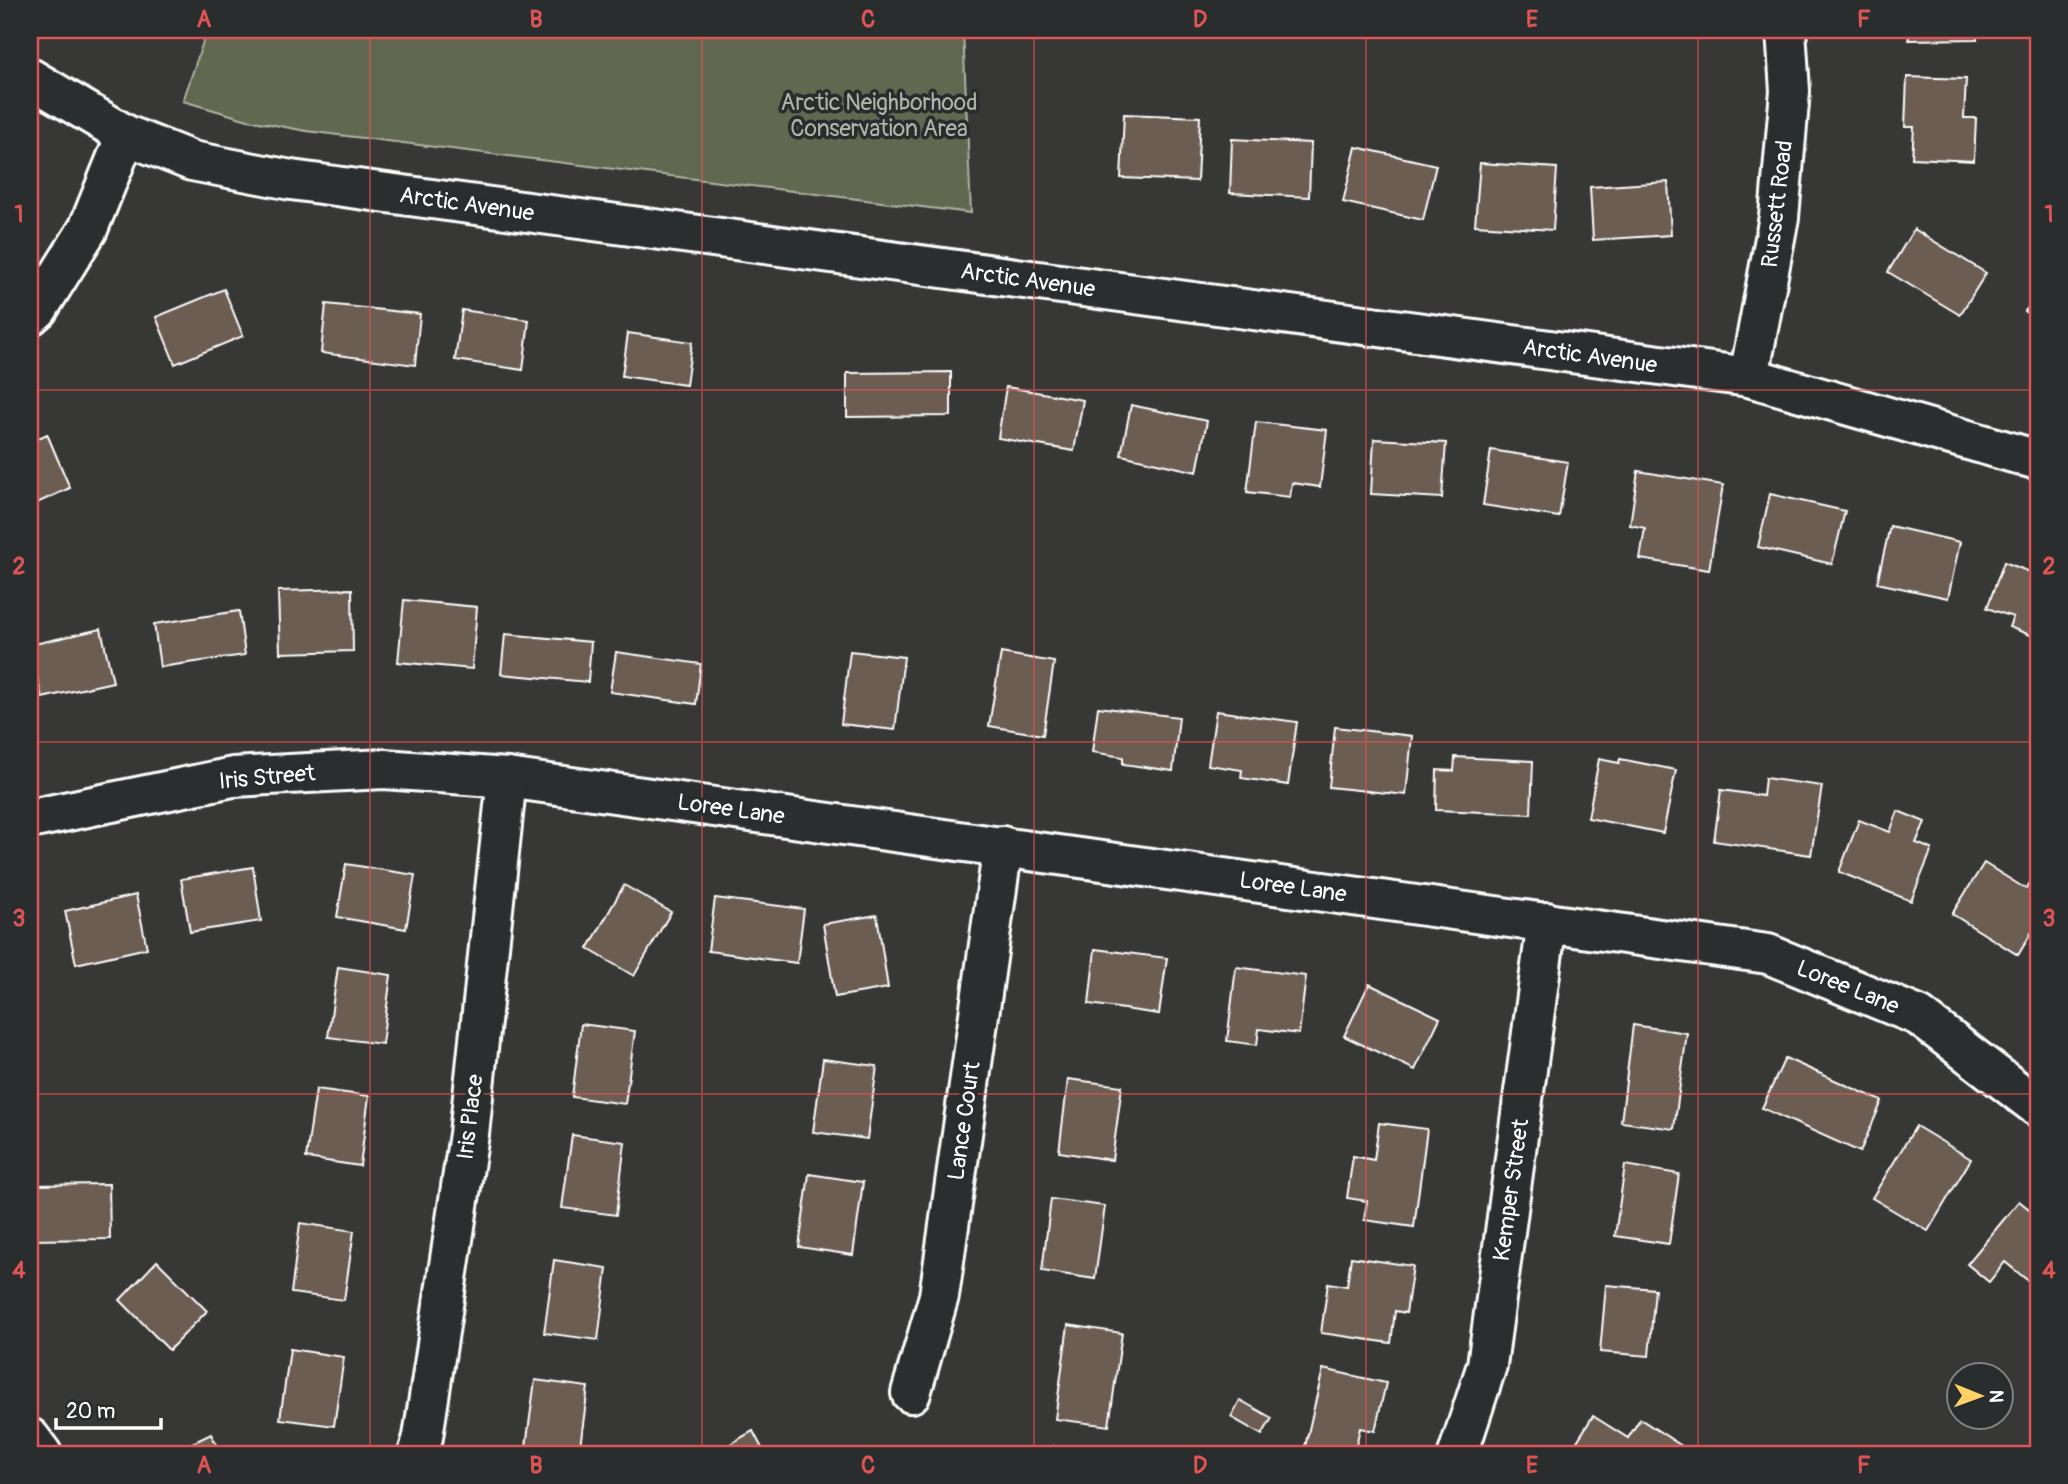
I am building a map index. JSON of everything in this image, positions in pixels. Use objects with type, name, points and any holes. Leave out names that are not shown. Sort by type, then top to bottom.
[{"type":"street","name":"Russett Road","points":[[1749,377],[1779,217],[1790,91],[1786,30]]},
{"type":"street","name":"Arctic Avenue","points":[[30,78],[126,135],[192,161],[291,180],[1749,377],[2038,460]]},
{"type":"street","points":[[30,316],[38,309],[88,229],[126,135]]},
{"type":"street","name":"Iris Street","points":[[30,818],[233,777],[384,769],[507,778]]},
{"type":"street","name":"Loree Lane","points":[[507,778],[1768,954],[1919,1016],[2038,1107]]},
{"type":"street","name":"Iris Place","points":[[418,1454],[424,1437],[469,1134],[507,778]]},
{"type":"street","name":"Lance Court","points":[[911,1393],[939,1296],[1003,846]]},
{"type":"street","name":"Kemper Street","points":[[1458,1454],[1487,1365],[1546,922]]},
{"type":"street","points":[[30,1438],[43,1454]]},
{"type":"green space","name":"Arctic Neighborhood Conservation Area","points":[[207,30],[963,30],[971,213],[306,131],[248,120],[183,101]]},
{"type":"building","points":[[1908,30],[1977,30],[1977,39],[1909,40]]},
{"type":"building","points":[[1907,77],[1966,79],[1964,118],[1976,118],[1974,161],[1912,158],[1914,127],[1905,127]]},
{"type":"building","points":[[1124,114],[1200,117],[1197,181],[1121,178]]},
{"type":"building","points":[[1232,139],[1311,143],[1309,197],[1230,193]]},
{"type":"building","points":[[1356,147],[1436,165],[1423,220],[1343,202]]},
{"type":"building","points":[[1480,163],[1557,168],[1553,230],[1475,225]]},
{"type":"building","points":[[1668,182],[1671,235],[1593,240],[1590,187]]},
{"type":"building","points":[[1914,229],[1986,273],[1960,315],[1888,272]]},
{"type":"building","points":[[224,289],[243,336],[175,364],[156,317]]},
{"type":"building","points":[[2038,297],[2038,324],[2025,311]]},
{"type":"building","points":[[326,304],[420,314],[415,365],[321,353]]},
{"type":"building","points":[[462,310],[529,320],[523,370],[455,360]]},
{"type":"building","points":[[628,333],[692,342],[686,385],[622,376]]},
{"type":"building","points":[[951,372],[951,416],[847,417],[847,373]]},
{"type":"building","points":[[1006,387],[1083,400],[1074,451],[998,438]]},
{"type":"building","points":[[1131,405],[1207,421],[1197,472],[1121,455]]},
{"type":"building","points":[[1256,422],[1327,430],[1320,487],[1292,483],[1290,497],[1247,492]]},
{"type":"building","points":[[47,434],[70,488],[37,503],[30,486],[30,442]]},
{"type":"building","points":[[1374,439],[1446,443],[1442,498],[1371,494]]},
{"type":"building","points":[[1491,450],[1568,462],[1559,517],[1483,505]]},
{"type":"building","points":[[1638,471],[1723,485],[1709,570],[1640,559],[1645,528],[1630,525]]},
{"type":"building","points":[[30,486],[37,503],[30,506]]},
{"type":"building","points":[[1770,494],[1845,511],[1832,564],[1758,547]]},
{"type":"building","points":[[1890,526],[1960,542],[1948,598],[1877,583]]},
{"type":"building","points":[[2004,562],[2038,575],[2038,638],[2009,627],[2013,617],[1987,608]]},
{"type":"building","points":[[352,589],[353,651],[280,653],[278,591]]},
{"type":"building","points":[[404,600],[477,607],[472,669],[398,662]]},
{"type":"building","points":[[239,611],[245,655],[160,667],[154,624]]},
{"type":"building","points":[[101,629],[113,682],[42,698],[30,645]]},
{"type":"building","points":[[505,634],[591,642],[588,682],[501,674]]},
{"type":"building","points":[[850,651],[904,657],[895,730],[841,724]]},
{"type":"building","points":[[616,652],[701,664],[696,704],[610,692]]},
{"type":"building","points":[[1001,653],[1054,662],[1043,735],[989,726]]},
{"type":"building","points":[[1098,707],[1179,717],[1173,771],[1123,764],[1123,757],[1092,752]]},
{"type":"building","points":[[1216,711],[1297,722],[1288,785],[1241,778],[1242,770],[1208,765]]},
{"type":"building","points":[[1335,727],[1412,736],[1406,795],[1329,787]]},
{"type":"building","points":[[1455,757],[1533,761],[1531,814],[1436,810],[1437,770],[1454,771]]},
{"type":"building","points":[[1599,759],[1619,763],[1620,759],[1676,770],[1663,833],[1588,818]]},
{"type":"building","points":[[1765,778],[1822,786],[1811,855],[1714,841],[1721,790],[1763,796]]},
{"type":"building","points":[[1898,811],[1925,822],[1916,843],[1932,849],[1911,901],[1839,872],[1859,820],[1890,832]]},
{"type":"building","points":[[1984,863],[2026,889],[2036,873],[2038,875],[2038,922],[2018,955],[1952,914]]},
{"type":"building","points":[[346,864],[415,875],[406,929],[337,917]]},
{"type":"building","points":[[253,867],[261,921],[190,932],[181,879]]},
{"type":"building","points":[[624,885],[671,912],[634,976],[588,949]]},
{"type":"building","points":[[136,895],[147,948],[76,964],[65,911]]},
{"type":"building","points":[[715,898],[804,909],[797,963],[708,951]]},
{"type":"building","points":[[877,915],[888,988],[835,997],[823,924]]},
{"type":"building","points":[[1095,949],[1167,958],[1159,1014],[1089,1004]]},
{"type":"building","points":[[338,967],[391,975],[382,1044],[328,1037]]},
{"type":"building","points":[[1236,967],[1306,976],[1299,1034],[1259,1029],[1257,1045],[1227,1041]]},
{"type":"building","points":[[1369,984],[1440,1018],[1415,1070],[1344,1036]]},
{"type":"building","points":[[581,1024],[635,1031],[625,1104],[572,1097]]},
{"type":"building","points":[[1633,1025],[1687,1033],[1674,1129],[1621,1122]]},
{"type":"building","points":[[1785,1058],[1882,1101],[1860,1152],[1762,1108]]},
{"type":"building","points":[[823,1059],[877,1066],[867,1139],[813,1132]]},
{"type":"building","points":[[1068,1079],[1122,1086],[1112,1160],[1059,1152]]},
{"type":"building","points":[[316,1089],[369,1096],[360,1166],[306,1158]]},
{"type":"building","points":[[1379,1123],[1427,1129],[1414,1227],[1364,1220],[1367,1201],[1347,1198],[1353,1156],[1374,1160]]},
{"type":"building","points":[[1916,1126],[1971,1159],[1928,1231],[1872,1198]]},
{"type":"building","points":[[572,1135],[625,1142],[616,1215],[562,1208]]},
{"type":"building","points":[[1625,1165],[1679,1174],[1669,1244],[1615,1236]]},
{"type":"building","points":[[809,1174],[863,1182],[853,1255],[799,1247]]},
{"type":"building","points":[[109,1184],[110,1239],[30,1240],[30,1185]]},
{"type":"building","points":[[1051,1199],[1105,1206],[1095,1279],[1042,1271]]},
{"type":"building","points":[[2019,1201],[2038,1216],[2038,1289],[2005,1262],[1989,1282],[1967,1264]]},
{"type":"building","points":[[300,1223],[354,1231],[344,1300],[291,1293]]},
{"type":"building","points":[[1351,1257],[1413,1266],[1406,1313],[1395,1311],[1391,1343],[1321,1333],[1328,1283],[1347,1286]]},
{"type":"building","points":[[554,1260],[607,1268],[598,1340],[544,1333]]},
{"type":"building","points":[[157,1261],[207,1311],[169,1350],[120,1300]]},
{"type":"building","points":[[1606,1285],[1655,1289],[1649,1356],[1600,1352]]},
{"type":"building","points":[[1068,1325],[1122,1333],[1109,1426],[1055,1419]]},
{"type":"building","points":[[290,1349],[344,1357],[334,1426],[280,1419]]},
{"type":"building","points":[[1323,1369],[1386,1383],[1375,1431],[1360,1428],[1354,1454],[1317,1454],[1304,1451]]},
{"type":"building","points":[[535,1380],[588,1387],[579,1454],[525,1454]]},
{"type":"building","points":[[1240,1400],[1272,1418],[1262,1435],[1231,1417]]},
{"type":"building","points":[[1593,1416],[1628,1438],[1640,1419],[1688,1450],[1686,1454],[1569,1454]]},
{"type":"building","points":[[753,1431],[765,1454],[713,1454]]},
{"type":"building","points":[[211,1434],[221,1454],[170,1454]]},
{"type":"building","points":[[1053,1446],[1065,1454],[1047,1454]]}]
